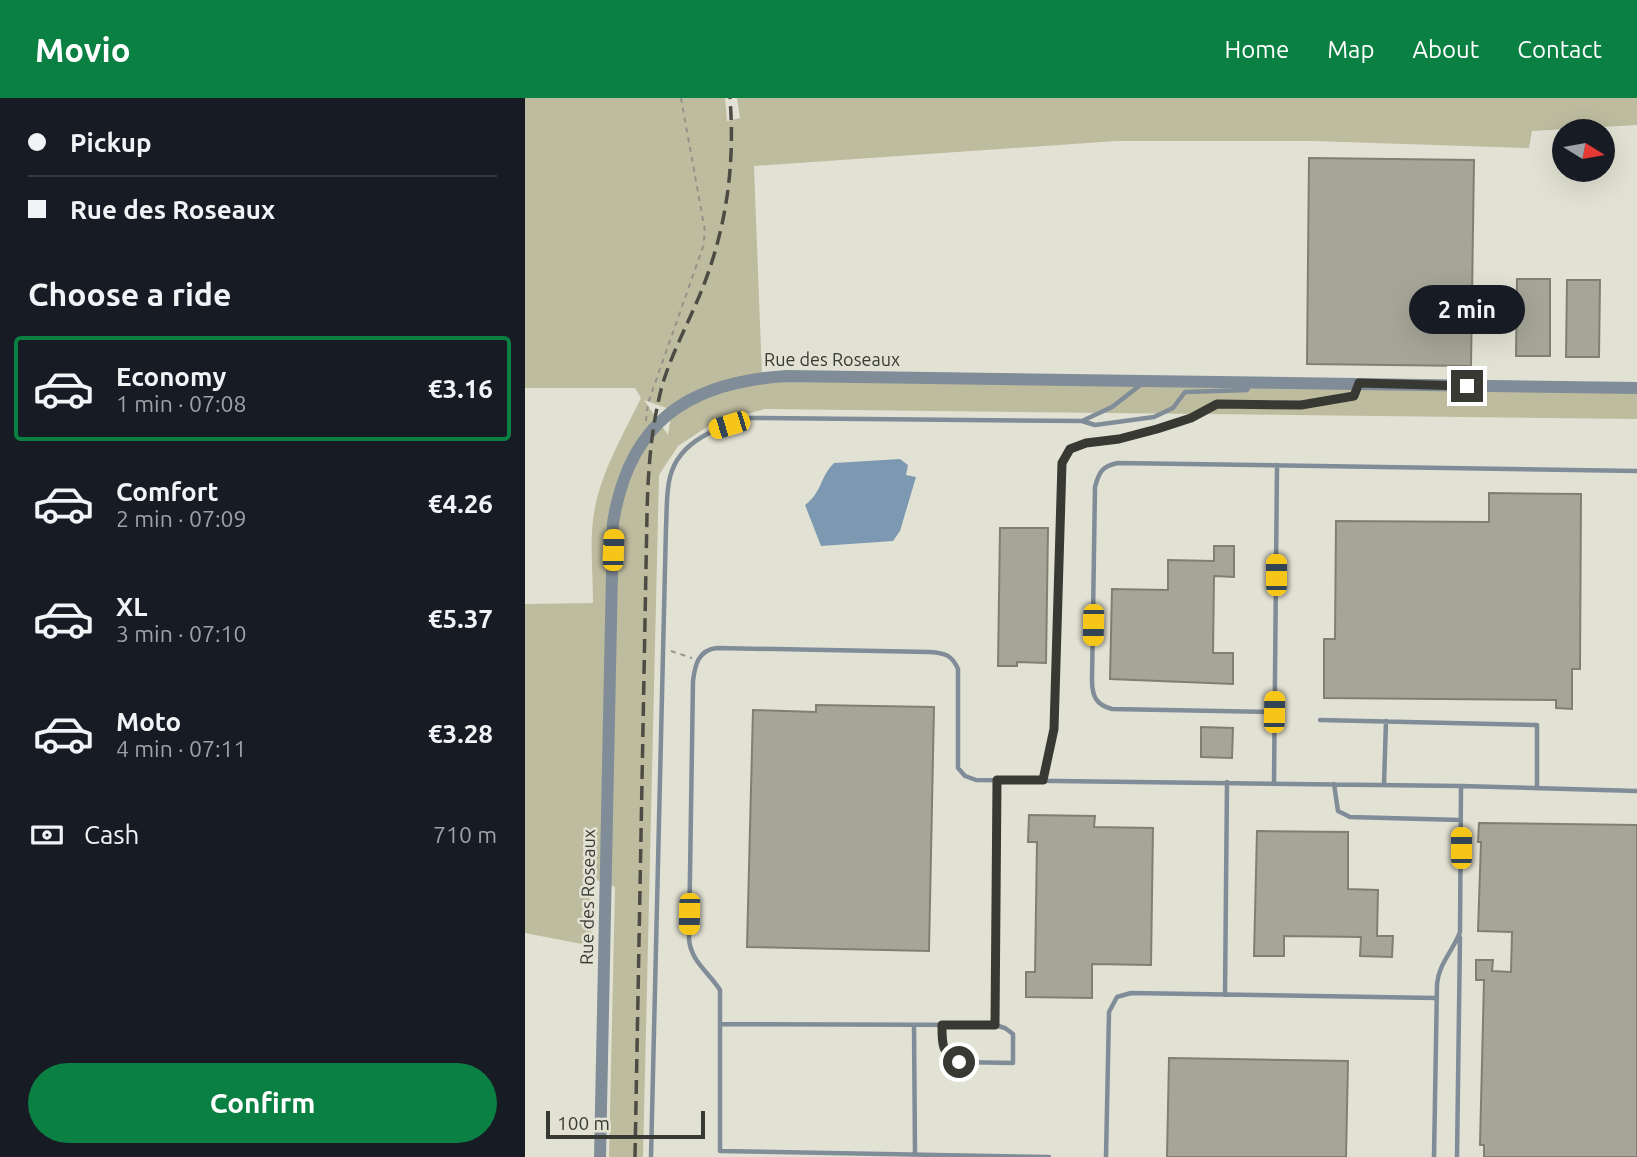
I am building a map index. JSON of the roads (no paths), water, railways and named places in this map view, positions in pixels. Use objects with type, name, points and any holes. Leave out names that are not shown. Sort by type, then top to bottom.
[{"type":"street","name":"Rue des Roseaux","points":[[600,1157],[614,523],[624,476],[653,427],[672,410],[723,385],[762,377],[853,376],[1637,388]]},
{"type":"lane","points":[[1082,421],[1112,407],[1146,381]]},
{"type":"lane","points":[[651,1157],[663,649],[669,479],[674,464],[689,446],[713,429],[751,418],[1082,421],[1095,425],[1154,416],[1173,408],[1185,392],[1247,390],[1250,382]]},
{"type":"lane","points":[[1043,780],[1054,729],[1062,463],[1070,449],[1086,443],[1119,439],[1157,429],[1191,418],[1217,404],[1301,405],[1354,396],[1359,383]]},
{"type":"lane","points":[[1274,712],[1112,709],[1096,700],[1092,693],[1095,488],[1100,472],[1108,465],[1118,463],[1637,471]]},
{"type":"lane","points":[[1274,783],[1277,465]]},
{"type":"lane","points":[[1049,1157],[720,1151],[720,990],[713,978],[694,960],[689,939],[693,681],[697,660],[705,651],[717,648],[947,654],[954,659],[958,669],[958,768],[970,779],[1637,791]]},
{"type":"lane","points":[[1320,720],[1537,724],[1537,788]]},
{"type":"lane","points":[[1384,785],[1386,721]]},
{"type":"lane","points":[[995,1025],[997,780]]},
{"type":"lane","points":[[1225,995],[1227,782]]},
{"type":"lane","points":[[1334,784],[1336,806],[1342,815],[1461,820]]},
{"type":"lane","points":[[1457,1157],[1461,786]]},
{"type":"lane","points":[[1434,1157],[1438,971],[1460,932]]},
{"type":"lane","points":[[1106,1157],[1108,1021],[1112,1003],[1117,997],[1131,993],[1436,998]]},
{"type":"lane","points":[[721,1024],[995,1025],[1013,1034],[1013,1063],[959,1062],[951,1059],[944,1051],[942,1025]]},
{"type":"lane","points":[[914,1025],[915,1155]]},
{"type":"water","points":[[900,459],[908,465],[906,475],[916,477],[900,531],[893,541],[821,546],[805,505],[815,495],[834,463]]},
{"type":"railway","points":[[635,1157],[649,465],[662,386],[703,287],[718,241],[730,170],[730,98]]}]
